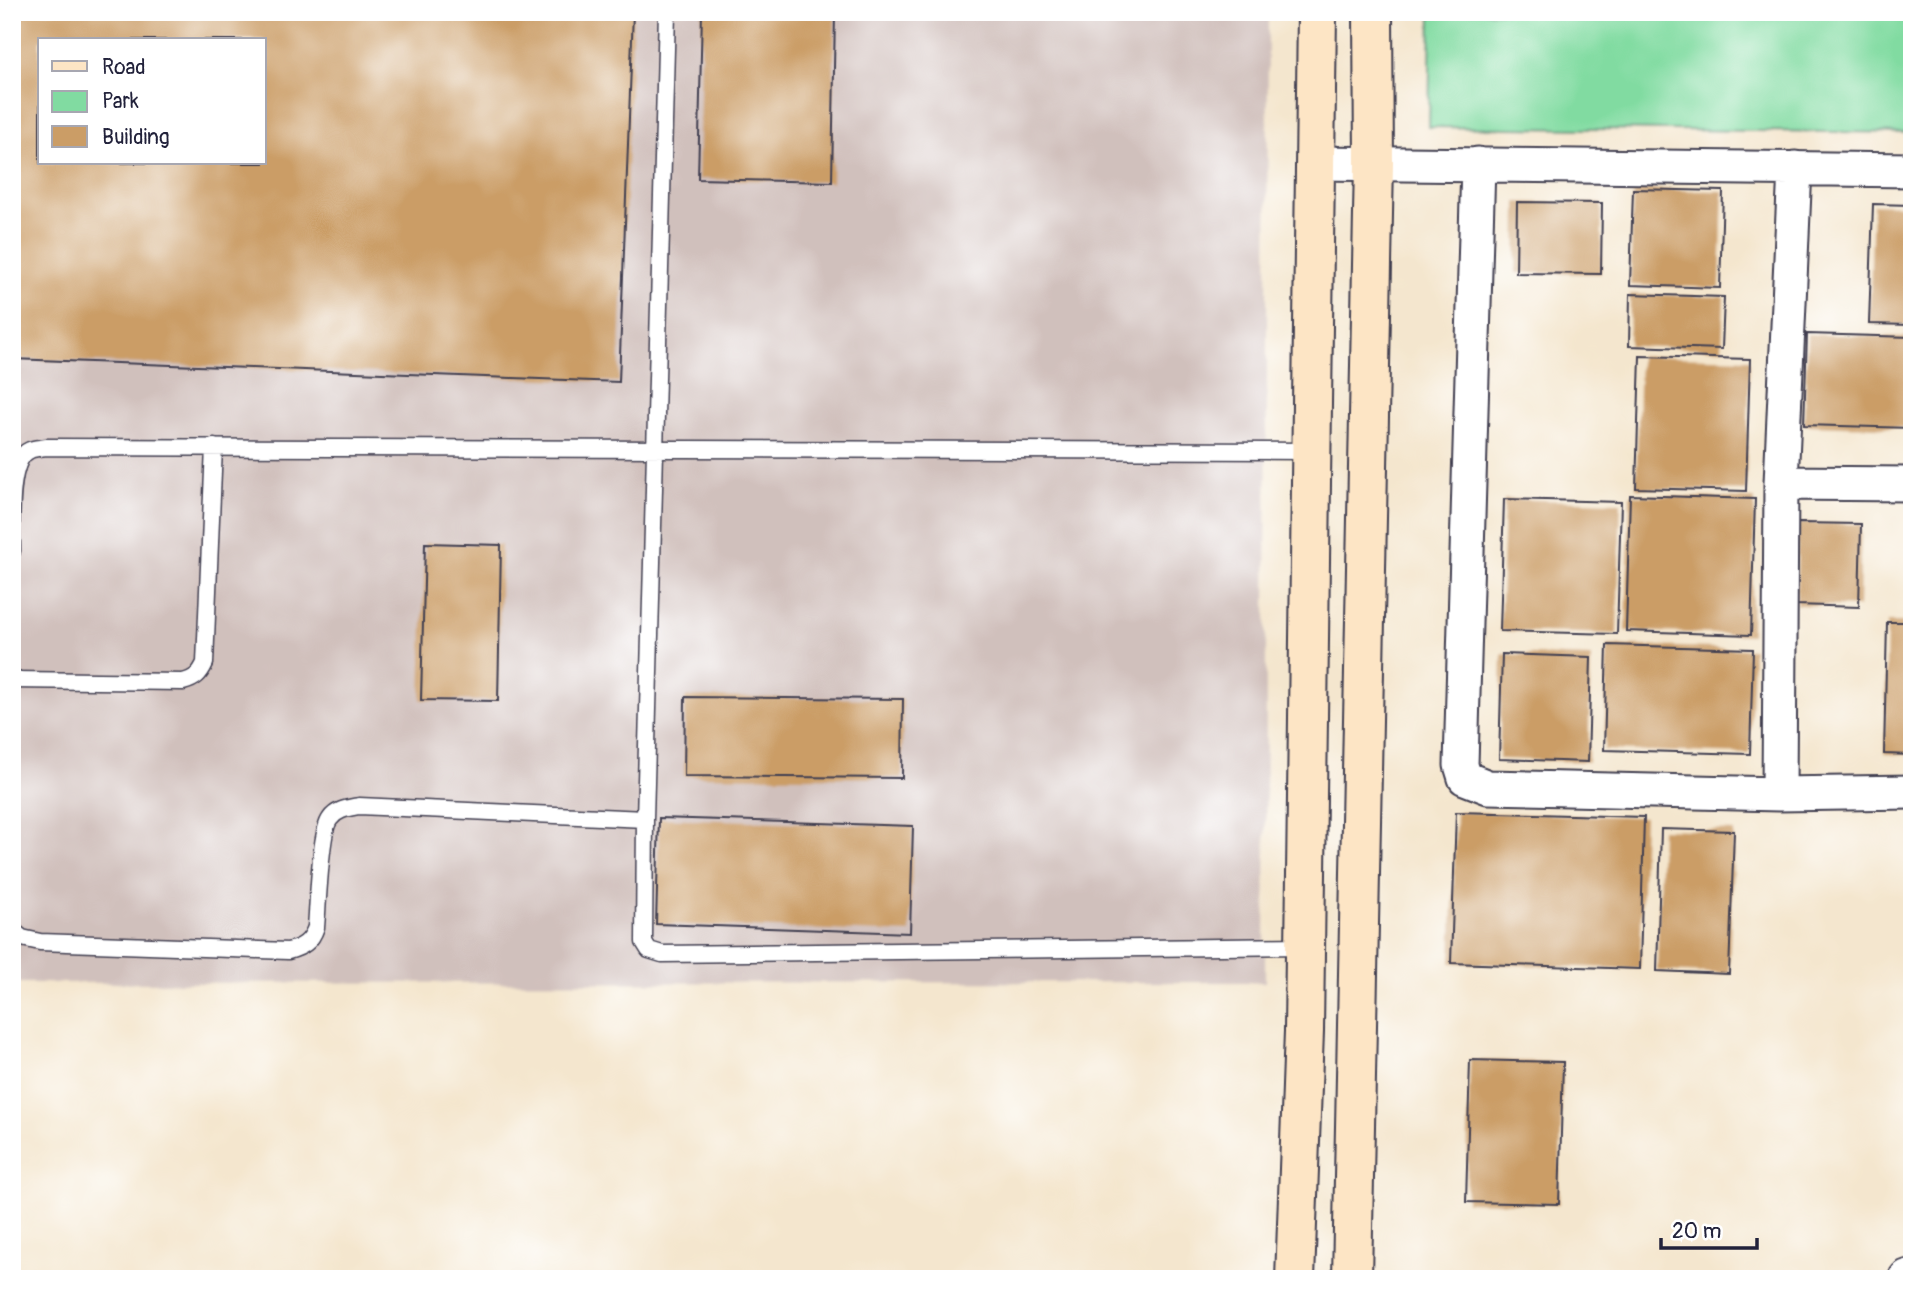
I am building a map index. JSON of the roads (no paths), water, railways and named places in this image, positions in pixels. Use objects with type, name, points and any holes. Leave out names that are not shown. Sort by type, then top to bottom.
[{"type":"main road","points":[[1295,1279],[1305,946],[1317,12]]},
{"type":"main road","points":[[1352,1279],[1374,163],[1373,12]]},
{"type":"street","points":[[1316,163],[1912,170]]},
{"type":"street","points":[[1478,164],[1461,765],[1465,778],[1488,787],[1779,793],[1912,792]]},
{"type":"street","points":[[1779,793],[1781,483],[1795,168]]},
{"type":"street","points":[[1781,483],[1912,484]]},
{"type":"lane","points":[[667,12],[643,942],[649,950],[656,953],[1305,946]]},
{"type":"lane","points":[[12,551],[13,485],[19,459],[29,450],[46,447],[1311,451]]},
{"type":"lane","points":[[12,680],[183,682],[192,680],[201,672],[205,663],[214,447]]},
{"type":"lane","points":[[12,930],[22,938],[40,942],[288,951],[300,948],[312,939],[316,927],[324,835],[329,819],[343,809],[359,806],[645,819]]}]
